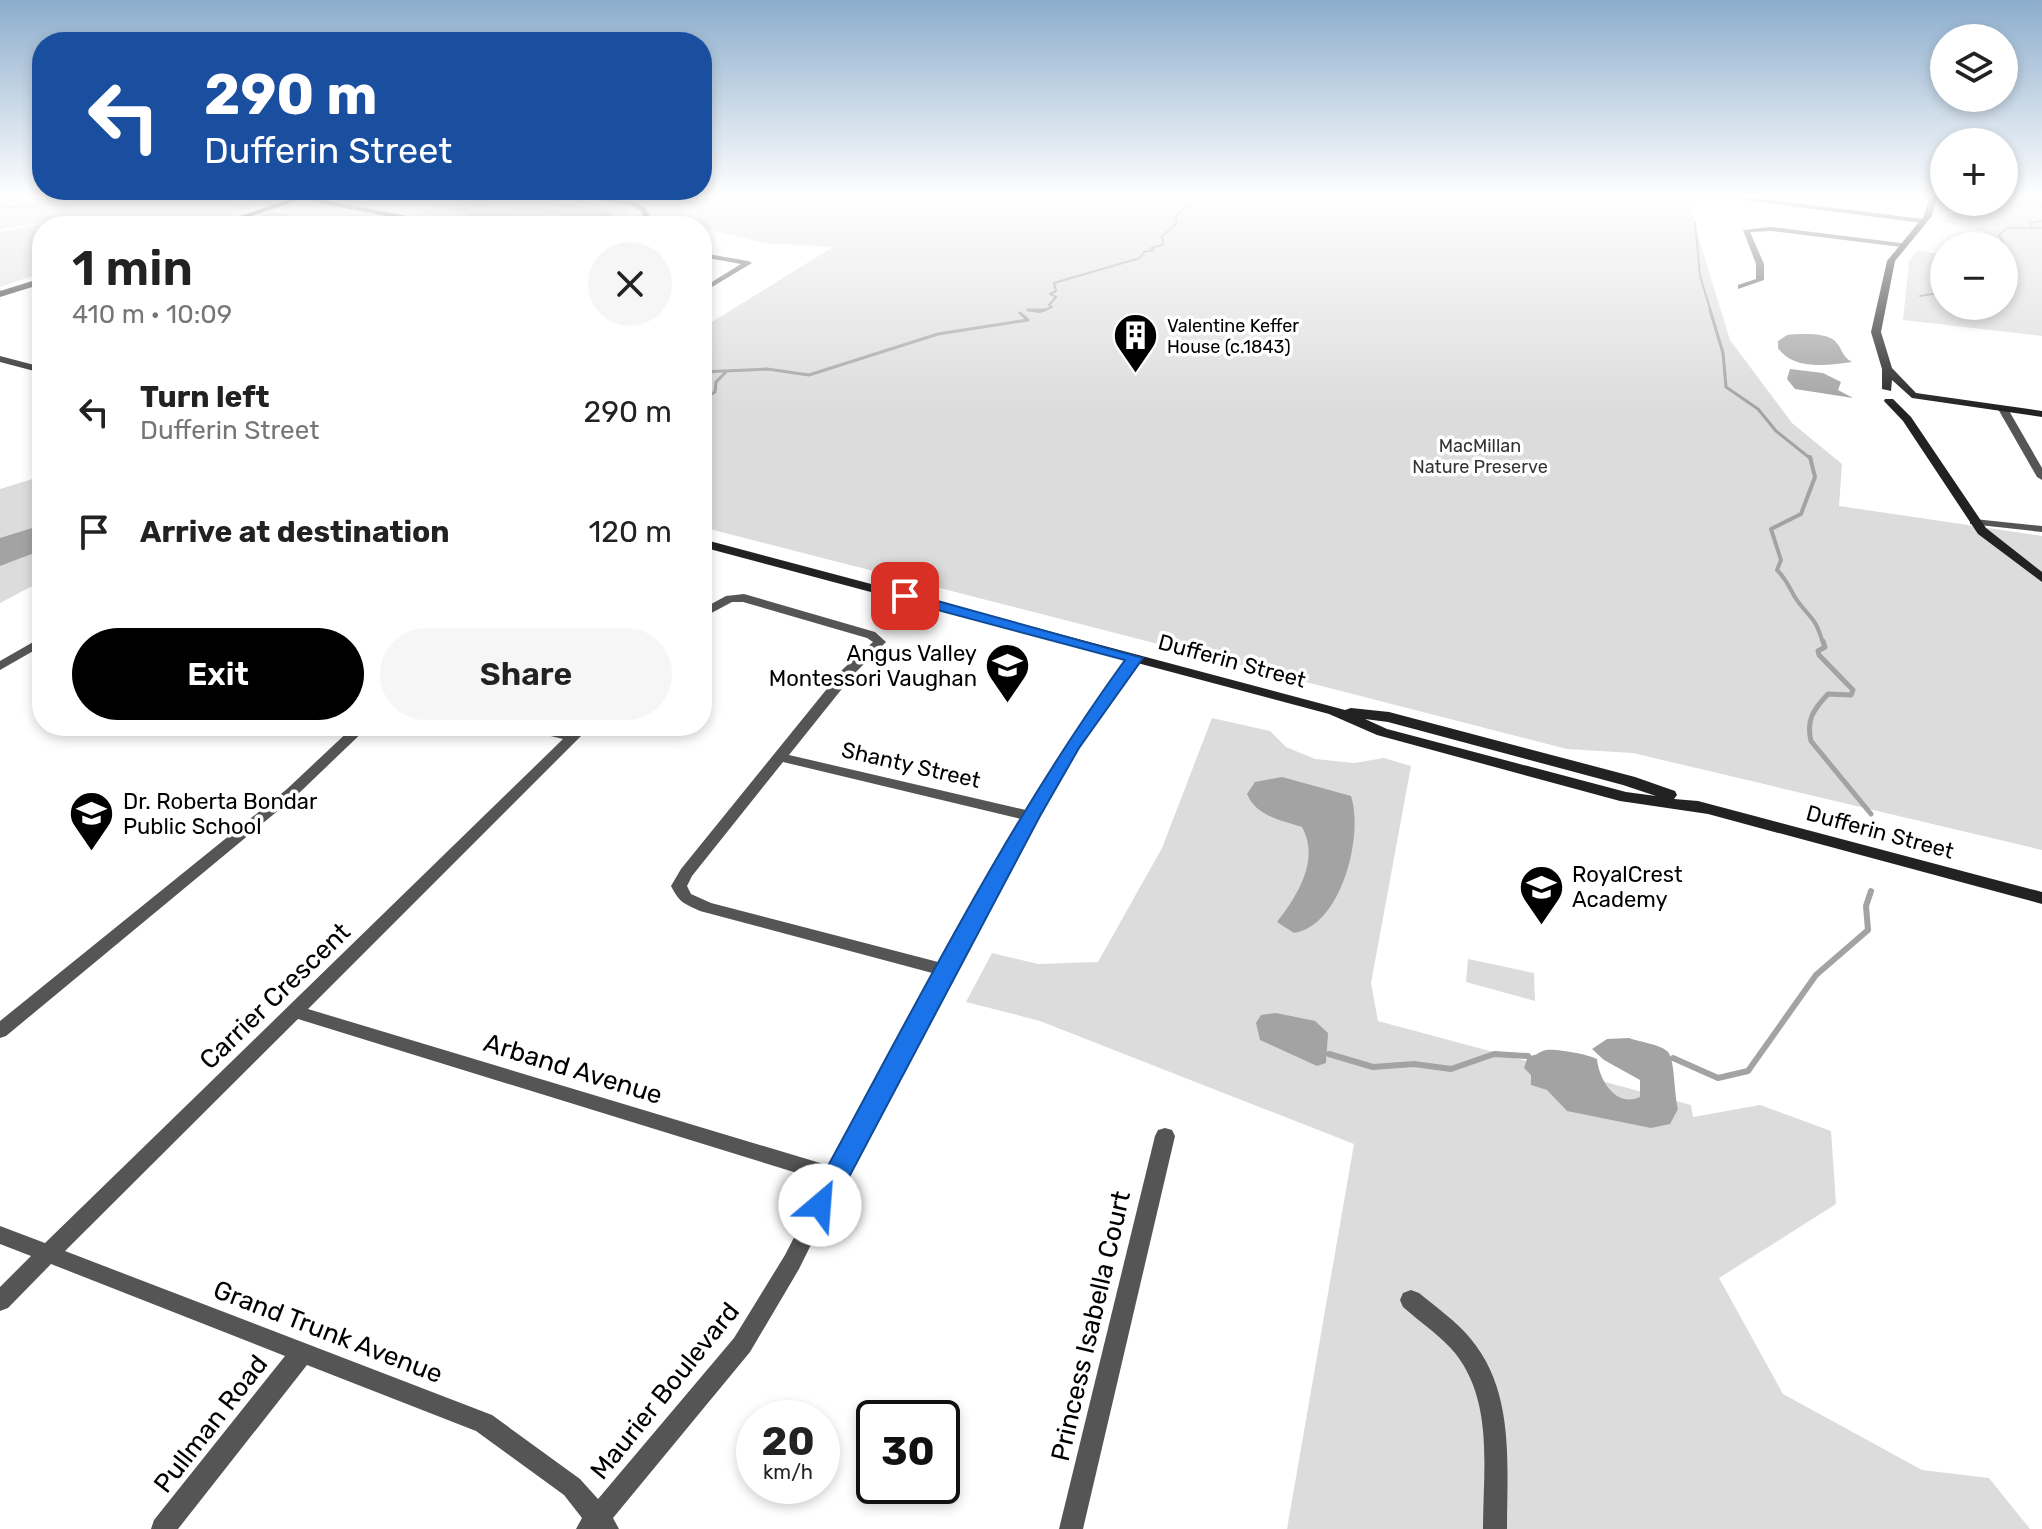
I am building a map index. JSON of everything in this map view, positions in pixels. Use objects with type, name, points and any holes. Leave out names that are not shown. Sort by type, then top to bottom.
[{"type":"street","points":[[712,285],[744,265]]},
{"type":"street","points":[[1741,287],[1760,280],[1760,265]]},
{"type":"street","points":[[1890,265],[1876,332],[1887,369],[1888,395],[1974,522],[2006,552],[2042,578]]},
{"type":"street","points":[[0,294],[32,284]]},
{"type":"street","points":[[0,359],[32,367]]},
{"type":"street","points":[[1887,369],[1915,399]]},
{"type":"street","points":[[1888,395],[2042,414]]},
{"type":"street","points":[[1907,419],[1915,399]]},
{"type":"street","points":[[2003,409],[2042,477]]},
{"type":"street","points":[[1974,522],[2042,529]]},
{"type":"street","name":"Dufferin Street","points":[[712,546],[1334,711],[1389,717],[1629,781],[1706,809],[2042,898]]},
{"type":"street","points":[[712,608],[730,598],[744,598],[871,635],[880,642],[848,672],[686,873],[679,886],[685,898],[706,907],[945,970]]},
{"type":"street","points":[[0,666],[32,647]]},
{"type":"street","name":"Maurier Boulevard","points":[[597,1526],[742,1345],[792,1262],[835,1176],[1030,816],[1071,748],[1135,658]]},
{"type":"street","points":[[0,1031],[292,792],[351,736]]},
{"type":"street","name":"Carrier Crescent","points":[[0,1301],[574,736]]},
{"type":"street","name":"Shanty Street","points":[[781,757],[1030,816]]},
{"type":"street","name":"Arband Avenue","points":[[297,1012],[835,1176]]},
{"type":"street","name":"Princess Isabella Court","points":[[1071,1529],[1165,1136]]},
{"type":"street","name":"Grand Trunk Avenue","points":[[0,1235],[302,1353],[368,1375],[484,1423],[572,1487],[597,1526]]},
{"type":"street","points":[[1411,1300],[1463,1346],[1487,1388],[1496,1436],[1495,1529]]},
{"type":"street","name":"Pullman Road","points":[[163,1529],[302,1353]]},
{"type":"green space","points":[[0,265],[32,265],[32,276],[0,287]]},
{"type":"green space","name":"MacMillan Nature Preserve","points":[[803,265],[1707,265],[1730,340],[1792,423],[1842,464],[1839,506],[2042,536],[2042,850],[1633,753],[1567,749],[712,530],[712,322]]},
{"type":"green space","points":[[1909,265],[1930,265],[1930,320],[2018,320],[2018,265],[2042,265],[2042,336],[1903,320]]},
{"type":"green space","points":[[32,479],[32,586],[0,603],[0,489]]},
{"type":"green space","points":[[1212,718],[1270,731],[1286,747],[1315,759],[1354,763],[1384,758],[1411,766],[1371,983],[1378,1021],[1691,1105],[1693,1117],[1760,1105],[1831,1131],[1836,1204],[1719,1278],[1783,1394],[1922,1470],[1989,1478],[2030,1529],[1287,1529],[1354,1144],[1040,1021],[966,1002],[992,953],[1038,964],[1098,962],[1162,848]]},
{"type":"green space","points":[[1468,959],[1534,973],[1535,1001],[1466,982]]},
{"type":"shaded area","points":[[1812,334],[1831,338],[1852,362],[1812,365],[1793,360],[1778,348],[1778,341],[1787,335]]},
{"type":"shaded area","points":[[1790,369],[1823,373],[1841,382],[1838,390],[1853,398],[1795,389],[1787,379]]},
{"type":"shaded area","points":[[32,528],[32,554],[0,566],[0,538]]},
{"type":"shaded area","points":[[1282,777],[1351,796],[1354,813],[1351,855],[1336,897],[1325,914],[1310,927],[1294,933],[1277,922],[1304,876],[1309,852],[1307,839],[1302,827],[1263,812],[1247,794],[1255,782]]},
{"type":"shaded area","points":[[1276,1013],[1315,1021],[1328,1033],[1326,1063],[1317,1066],[1260,1040],[1256,1023],[1261,1015]]},
{"type":"shaded area","points":[[1629,1038],[1659,1047],[1670,1054],[1678,1109],[1670,1124],[1651,1128],[1567,1111],[1547,1090],[1531,1085],[1531,1075],[1524,1068],[1528,1056],[1546,1050],[1588,1056],[1597,1059],[1605,1083],[1616,1095],[1623,1099],[1640,1097],[1640,1080],[1604,1060],[1592,1049],[1607,1039]]},
{"type":"waterway","points":[[1045,310],[1052,307],[1049,305],[1056,297],[1050,294],[1056,291],[1054,283],[1115,265]]},
{"type":"waterway","points":[[1699,265],[1711,312]]},
{"type":"waterway","points":[[1920,296],[1930,294]]},
{"type":"waterway","points":[[1039,312],[1028,310],[1045,310]]},
{"type":"waterway","points":[[1040,312],[1045,310]]},
{"type":"waterway","points":[[1710,310],[1723,353],[1726,387],[1758,409],[1776,431],[1810,458]]},
{"type":"waterway","points":[[712,372],[767,369],[809,375],[938,334],[1028,320],[1020,313]]},
{"type":"waterway","points":[[712,394],[716,382],[726,372]]},
{"type":"waterway","points":[[1810,458],[1815,477],[1801,514],[1771,529],[1781,560],[1777,570],[1814,621],[1823,643]]},
{"type":"waterway","points":[[1823,641],[1825,647],[1818,651],[1819,655],[1853,690],[1851,695],[1828,694],[1818,705],[1810,721],[1811,741],[1871,814]]},
{"type":"waterway","points":[[1673,1058],[1718,1078],[1748,1071],[1816,975],[1868,930],[1866,906],[1871,891]]},
{"type":"waterway","points":[[1329,1054],[1373,1067],[1414,1064],[1451,1069],[1494,1054],[1528,1056]]},
{"type":"place","name":"Valentine Keffer House (c.1843)","points":[[1136,375]]},
{"type":"place","name":"Angus Valley Montessori Vaughan","points":[[1008,705]]},
{"type":"place","name":"Dr. Roberta Bondar Public School","points":[[92,853]]},
{"type":"place","name":"RoyalCrest Academy","points":[[1541,926]]},
{"type":"route","points":[[820,1205],[1030,816],[1071,748],[1135,658],[905,596]]}]
